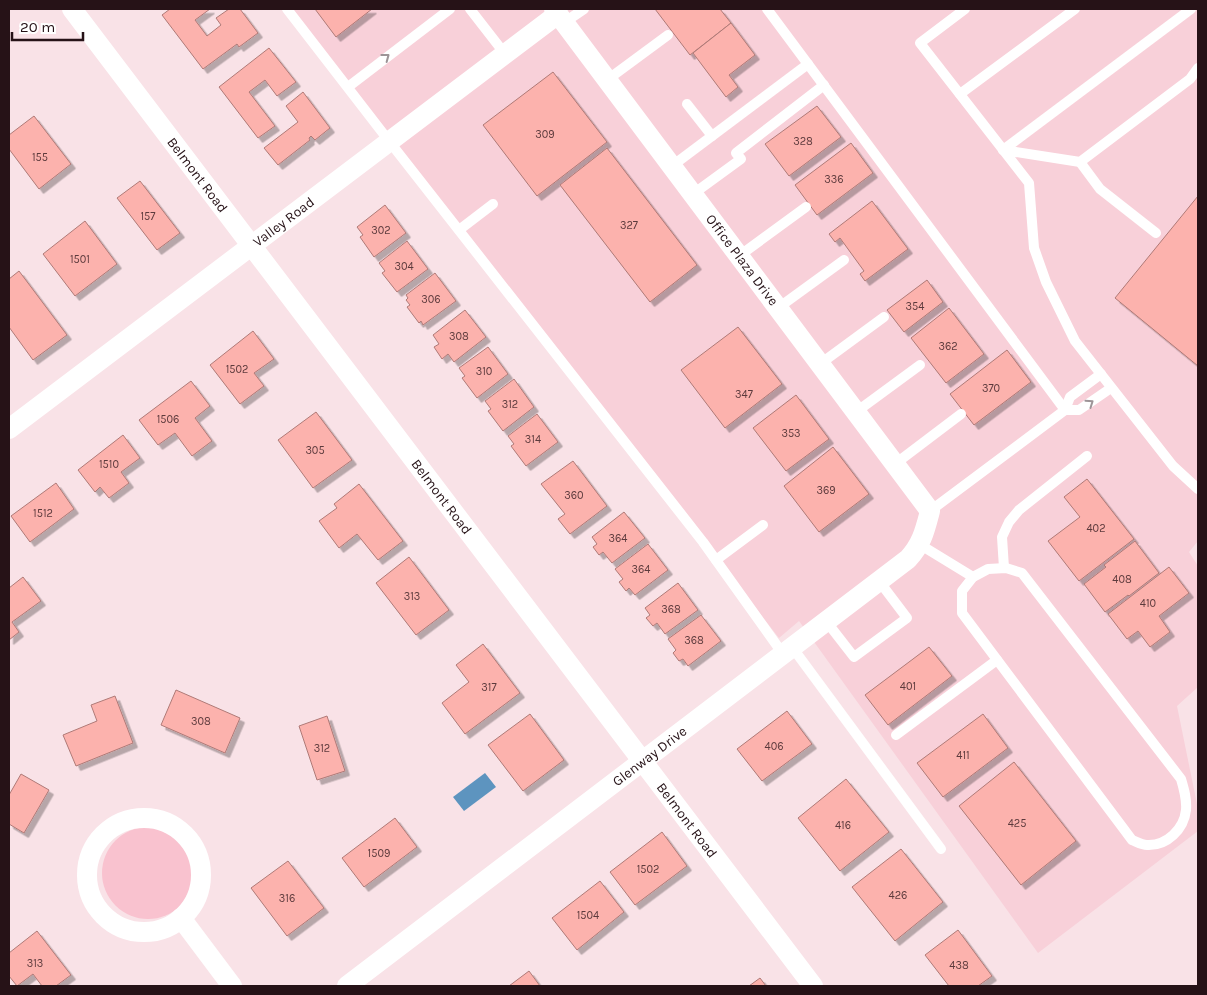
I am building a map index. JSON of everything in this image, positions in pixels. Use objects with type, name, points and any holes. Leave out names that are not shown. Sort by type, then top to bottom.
[{"type":"street","name":"Belmont Road","points":[[72,9],[813,986]]},
{"type":"street","name":"Valley Road","points":[[9,429],[389,141],[559,15]]},
{"type":"street","name":"Office Plaza Drive","points":[[559,15],[930,511]]},
{"type":"street","name":"Glenway Drive","points":[[347,986],[908,559],[916,550],[925,532],[930,511]]},
{"type":"street","points":[[152,817],[172,823],[187,836],[199,858],[201,878],[196,898],[181,918],[172,925],[153,932],[132,932],[114,924],[98,911],[87,889],[86,869],[91,850],[103,833],[120,822],[132,818],[152,817]]},
{"type":"street","points":[[181,918],[232,986]]},
{"type":"lane","points":[[287,9],[940,849]]},
{"type":"lane","points":[[348,87],[450,9]]},
{"type":"lane","points":[[470,9],[505,54]]},
{"type":"lane","points":[[559,15],[584,9]]},
{"type":"lane","points":[[767,9],[1066,410]]},
{"type":"lane","points":[[965,9],[920,43],[1029,184],[1034,248],[1046,282],[1075,341],[1173,466],[1198,489]]},
{"type":"lane","points":[[960,94],[1075,9]]},
{"type":"lane","points":[[1003,150],[1191,9]]},
{"type":"lane","points":[[607,80],[668,35]]},
{"type":"lane","points":[[672,166],[808,64]]},
{"type":"lane","points":[[1080,162],[1190,79],[1198,68]]},
{"type":"lane","points":[[693,194],[741,159],[736,153],[824,85]]},
{"type":"lane","points":[[687,104],[712,136]]},
{"type":"lane","points":[[1003,150],[1080,162],[1100,189],[1156,233]]},
{"type":"lane","points":[[459,230],[492,204]]},
{"type":"lane","points":[[739,256],[806,207]]},
{"type":"lane","points":[[778,308],[844,260]]},
{"type":"lane","points":[[820,364],[884,317]]},
{"type":"lane","points":[[856,412],[920,366]]},
{"type":"lane","points":[[930,511],[1066,410],[1070,397],[1101,374]]},
{"type":"lane","points":[[1066,410],[1079,410],[1112,388]]},
{"type":"lane","points":[[896,464],[961,414]]},
{"type":"lane","points":[[1004,568],[1002,537],[1009,522],[1019,510],[1087,456]]},
{"type":"lane","points":[[716,560],[763,525]]},
{"type":"lane","points":[[919,544],[973,577]]},
{"type":"lane","points":[[1004,568],[1022,573],[1181,779],[1186,796],[1186,810],[1182,824],[1172,838],[1160,844],[1145,845],[1132,840],[962,612],[962,590],[973,577],[988,569],[1004,568]]},
{"type":"lane","points":[[826,621],[854,657],[907,618],[879,581]]},
{"type":"lane","points":[[896,735],[997,660]]},
{"type":"shaded area","points":[[287,9],[1198,9],[1198,541],[1189,552],[1198,566],[1198,687],[1177,706],[1198,809],[1198,831],[1038,953],[799,621],[779,638]]},
{"type":"shaded area","points":[[148,827],[166,830],[181,840],[191,855],[194,873],[191,891],[181,906],[166,916],[148,919],[130,916],[115,906],[105,891],[102,873],[105,855],[115,840],[130,830]]},
{"type":"water","points":[[485,773],[496,787],[464,811],[453,797]]},
{"type":"building","points":[[170,9],[210,9],[195,20],[207,36],[221,25],[216,18],[229,9],[240,9],[258,33],[239,47],[237,44],[203,69],[162,15]]},
{"type":"building","points":[[315,9],[372,9],[336,37]]},
{"type":"building","points":[[655,9],[720,9],[731,23],[690,55]]},
{"type":"building","points":[[731,23],[755,55],[729,75],[738,87],[726,97],[693,53]]},
{"type":"building","points":[[269,48],[296,82],[277,96],[265,80],[249,92],[275,126],[258,138],[219,87]]},
{"type":"building","points":[[553,72],[607,142],[537,196],[483,125]]},
{"type":"building","points":[[303,92],[330,128],[315,140],[311,136],[310,140],[278,165],[264,148],[298,122],[286,106]]},
{"type":"building","points":[[817,106],[841,137],[789,176],[765,144]]},
{"type":"building","points":[[34,116],[71,164],[39,189],[9,149],[9,135]]},
{"type":"building","points":[[851,143],[873,173],[817,215],[795,185]]},
{"type":"building","points":[[607,148],[697,265],[650,302],[560,185]]},
{"type":"building","points":[[140,181],[180,233],[157,250],[117,198]]},
{"type":"building","points":[[1198,196],[1198,366],[1115,298]]},
{"type":"building","points":[[872,201],[908,249],[865,281],[860,274],[864,271],[840,238],[835,242],[829,234]]},
{"type":"building","points":[[385,205],[406,233],[374,257],[360,237],[363,235],[357,227]]},
{"type":"building","points":[[85,221],[117,264],[75,296],[43,254]]},
{"type":"building","points":[[407,241],[428,269],[397,292],[382,273],[385,271],[379,263]]},
{"type":"building","points":[[19,271],[67,335],[33,360],[9,327],[9,279]]},
{"type":"building","points":[[435,273],[456,301],[423,325],[421,321],[419,323],[407,307],[410,305],[406,300],[408,298],[406,295]]},
{"type":"building","points":[[927,280],[943,302],[904,332],[887,310]]},
{"type":"building","points":[[949,308],[984,354],[946,383],[911,338]]},
{"type":"building","points":[[465,310],[486,337],[454,362],[448,354],[442,359],[434,347],[439,344],[433,335]]},
{"type":"building","points":[[738,327],[782,384],[725,428],[681,370]]},
{"type":"building","points":[[253,331],[274,359],[254,373],[264,386],[240,404],[210,365]]},
{"type":"building","points":[[488,347],[508,374],[477,398],[462,378],[465,376],[459,368]]},
{"type":"building","points":[[1007,350],[1031,382],[974,425],[950,394]]},
{"type":"building","points":[[514,379],[534,407],[503,431],[488,411],[491,409],[485,401]]},
{"type":"building","points":[[191,381],[210,406],[195,418],[212,441],[192,456],[175,433],[158,445],[139,420]]},
{"type":"building","points":[[796,395],[829,439],[786,471],[753,428]]},
{"type":"building","points":[[316,412],[352,460],[313,488],[278,440]]},
{"type":"building","points":[[537,414],[558,442],[526,466],[511,446],[514,444],[508,436]]},
{"type":"building","points":[[123,435],[140,458],[121,472],[129,483],[109,498],[100,487],[95,492],[78,470]]},
{"type":"building","points":[[833,447],[869,494],[819,532],[784,486]]},
{"type":"building","points":[[573,461],[607,506],[570,534],[558,519],[565,514],[541,484]]},
{"type":"building","points":[[1087,479],[1134,539],[1079,581],[1048,541],[1080,517],[1064,497]]},
{"type":"building","points":[[56,483],[74,509],[30,542],[11,516]]},
{"type":"building","points":[[359,484],[403,541],[378,560],[357,534],[339,548],[319,521],[337,508],[334,504]]},
{"type":"building","points":[[624,512],[645,538],[612,563],[603,552],[599,555],[593,547],[597,544],[592,537]]},
{"type":"building","points":[[1135,541],[1159,573],[1105,612],[1084,584],[1106,567],[1104,565]]},
{"type":"building","points":[[648,544],[668,570],[635,595],[629,588],[626,591],[619,582],[623,579],[615,569]]},
{"type":"building","points":[[409,557],[449,610],[416,635],[376,583]]},
{"type":"building","points":[[1169,567],[1189,593],[1159,616],[1170,632],[1150,647],[1138,631],[1127,639],[1108,614]]},
{"type":"building","points":[[23,577],[41,601],[12,622],[19,632],[9,640],[9,588]]},
{"type":"building","points":[[678,583],[698,610],[665,634],[657,623],[653,626],[646,618],[650,615],[645,608]]},
{"type":"building","points":[[701,615],[721,641],[688,666],[683,659],[679,661],[673,653],[676,650],[668,639]]},
{"type":"building","points":[[483,644],[520,693],[465,734],[442,703],[469,682],[456,665]]},
{"type":"building","points":[[929,647],[952,676],[888,725],[865,695]]},
{"type":"building","points":[[176,690],[240,718],[225,753],[161,725]]},
{"type":"building","points":[[115,696],[133,743],[76,766],[63,735],[97,721],[91,705]]},
{"type":"building","points":[[787,711],[812,744],[762,781],[737,749]]},
{"type":"building","points":[[530,714],[564,760],[523,791],[488,745]]},
{"type":"building","points":[[983,714],[1008,748],[943,797],[917,763]]},
{"type":"building","points":[[327,716],[345,771],[317,780],[299,726]]},
{"type":"building","points":[[1014,762],[1076,841],[1021,885],[959,806]]},
{"type":"building","points":[[21,774],[49,790],[24,833],[9,824],[9,795]]},
{"type":"building","points":[[846,779],[889,832],[840,871],[798,818]]},
{"type":"building","points":[[395,818],[417,847],[364,887],[342,858]]},
{"type":"building","points":[[662,832],[687,866],[635,905],[610,872]]},
{"type":"building","points":[[901,849],[943,902],[895,941],[852,887]]},
{"type":"building","points":[[288,861],[324,908],[287,936],[251,888]]},
{"type":"building","points":[[600,881],[624,912],[577,950],[552,918]]},
{"type":"building","points":[[958,930],[992,976],[978,986],[949,986],[925,955]]},
{"type":"building","points":[[37,931],[71,975],[56,986],[42,986],[33,974],[17,986],[9,976],[9,953]]},
{"type":"building","points":[[529,971],[540,986],[509,986]]},
{"type":"building","points":[[760,978],[766,986],[749,986]]}]
